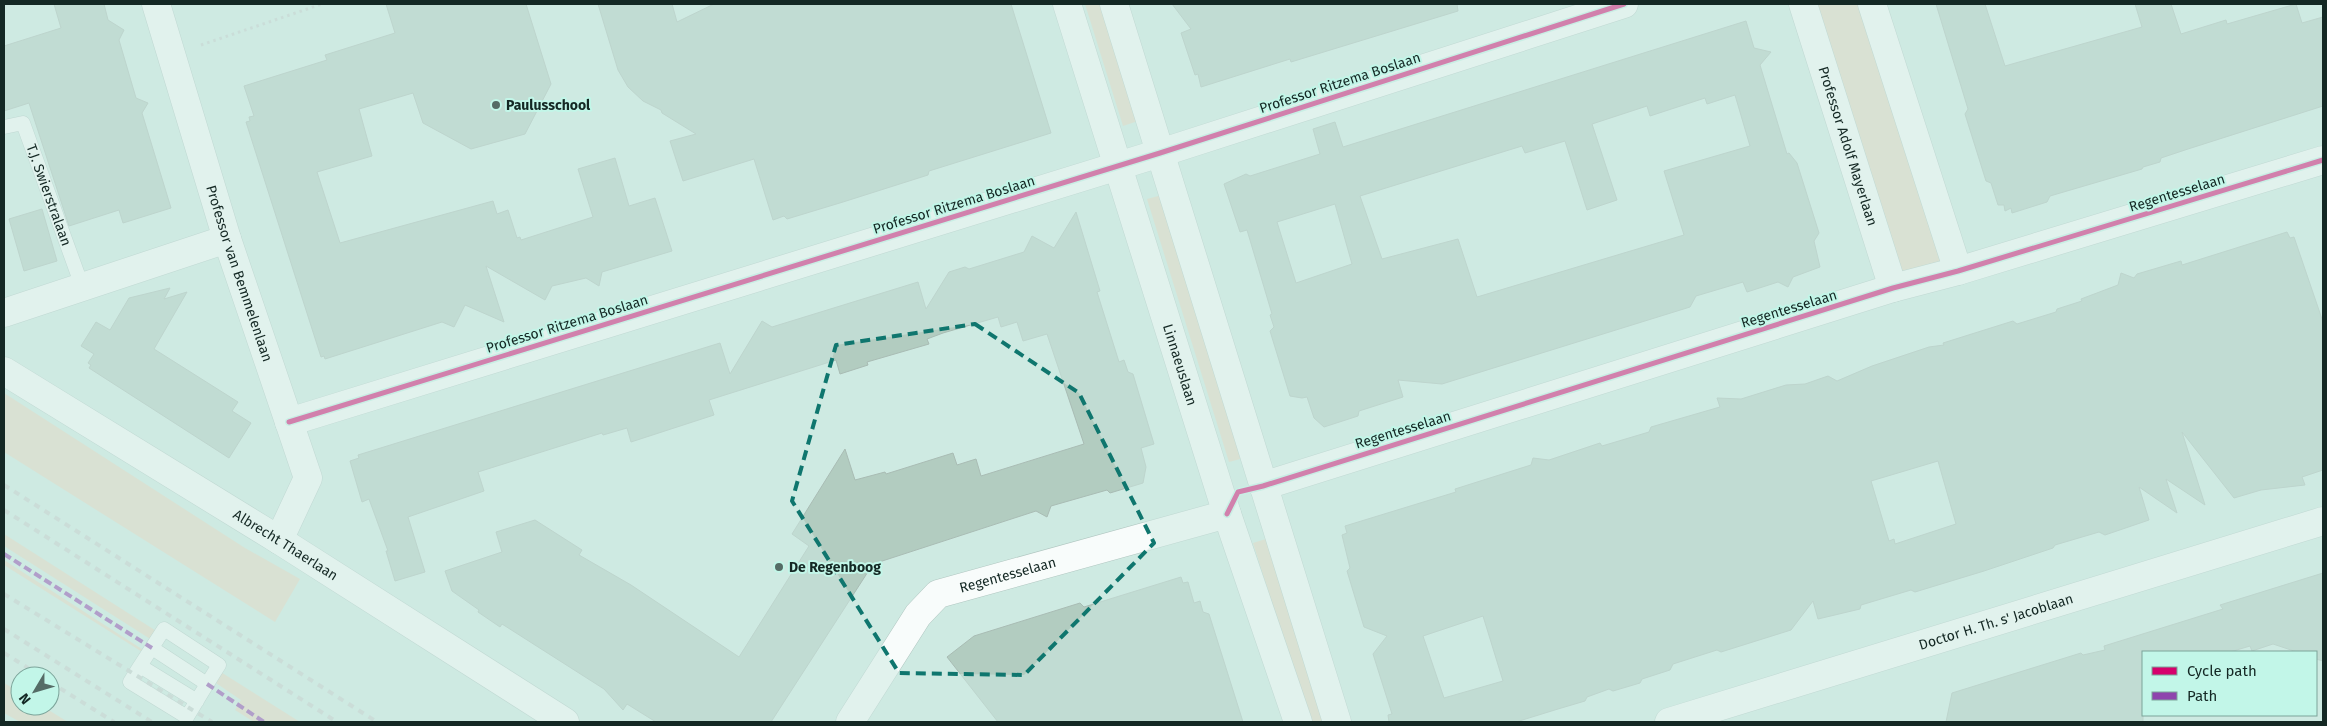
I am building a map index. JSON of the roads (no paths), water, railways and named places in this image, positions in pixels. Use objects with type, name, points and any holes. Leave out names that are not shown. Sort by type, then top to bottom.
[{"type":"street","name":"Professor van Bemmelenlaan","points":[[156,4],[227,239],[308,478],[279,540]]},
{"type":"street","name":"Linnaeuslaan","points":[[1067,4],[1227,514],[1298,722]]},
{"type":"street","points":[[1114,4],[1337,722]]},
{"type":"street","name":"Professor Ritzema Boslaan","points":[[289,422],[1160,153],[1624,4]]},
{"type":"street","name":"Professor Adolf Mayerlaan","points":[[1803,4],[1892,288]]},
{"type":"street","points":[[1872,4],[1958,271]]},
{"type":"street","name":"Regentesselaan","points":[[1263,486],[1892,288],[1958,271],[2323,160]]},
{"type":"street","points":[[4,313],[227,239]]},
{"type":"street","name":"Albrecht Thaerlaan","points":[[4,371],[279,540],[565,722]]},
{"type":"street","name":"Regentesselaan","points":[[850,722],[918,615],[938,594],[1227,514]]},
{"type":"street","name":"Doctor H. Th. s' Jacoblaan","points":[[1669,722],[2323,521]]},
{"type":"lane","name":"T.J. Swierstralaan","points":[[4,127],[23,123],[82,286]]},
{"type":"lane","points":[[164,630],[220,665],[197,701],[140,666],[152,648],[164,630]]},
{"type":"lane","points":[[152,648],[207,684]]},
{"type":"railway","points":[[4,485],[377,722]]},
{"type":"railway","points":[[4,510],[337,722]]},
{"type":"railway","points":[[4,594],[212,722]]},
{"type":"railway","points":[[4,629],[152,722]]},
{"type":"railway","points":[[4,653],[25,666]]},
{"type":"railway","points":[[60,688],[114,722]]},
{"type":"place","name":"Paulusschool","points":[[496,105]]},
{"type":"place","name":"De Regenboog","points":[[779,567]]}]
